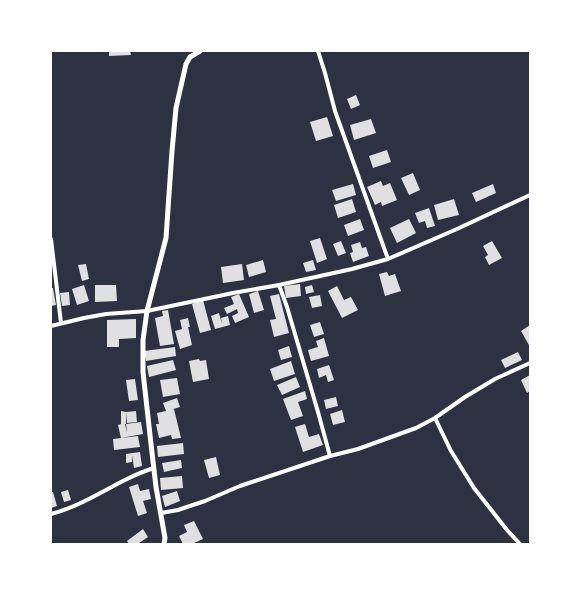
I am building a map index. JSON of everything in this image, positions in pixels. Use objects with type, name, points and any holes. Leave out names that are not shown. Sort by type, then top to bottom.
[{"type":"street","points":[[164,544],[165,540],[156,487],[143,372],[143,340],[147,311],[166,238],[176,108],[187,60],[200,51]]},
{"type":"street","points":[[318,51],[335,111],[388,259]]},
{"type":"street","points":[[51,326],[106,314],[147,311],[352,269],[388,259],[457,230],[530,195]]},
{"type":"street","points":[[51,239],[62,323]]},
{"type":"street","points":[[279,285],[287,307],[330,456]]},
{"type":"street","points":[[161,513],[178,510],[240,486],[330,456],[358,449],[416,428],[435,418],[465,397],[495,379],[530,363]]},
{"type":"street","points":[[435,418],[451,451],[474,488],[520,544]]},
{"type":"street","points":[[51,514],[78,505],[130,478],[154,468]]},
{"type":"building","points":[[109,51],[130,51],[131,55],[109,56]]},
{"type":"building","points":[[356,95],[360,105],[351,109],[347,99]]},
{"type":"building","points":[[327,117],[333,136],[316,141],[310,122]]},
{"type":"building","points":[[371,119],[376,133],[354,140],[350,125]]},
{"type":"building","points":[[387,150],[391,162],[373,168],[369,156]]},
{"type":"building","points":[[413,173],[420,190],[409,195],[401,178]]},
{"type":"building","points":[[381,181],[383,186],[390,183],[397,200],[382,206],[381,202],[375,205],[367,187]]},
{"type":"building","points":[[353,184],[356,195],[336,201],[332,190]]},
{"type":"building","points":[[493,184],[496,193],[476,202],[472,193]]},
{"type":"building","points":[[352,199],[356,212],[338,218],[334,205]]},
{"type":"building","points":[[454,199],[459,215],[438,220],[434,205]]},
{"type":"building","points":[[429,208],[435,226],[427,228],[425,221],[419,223],[415,213]]},
{"type":"building","points":[[360,219],[364,230],[348,236],[344,225]]},
{"type":"building","points":[[409,219],[416,233],[397,243],[390,228]]},
{"type":"building","points":[[320,238],[327,259],[317,263],[310,241]]},
{"type":"building","points":[[341,241],[346,253],[338,256],[333,244]]},
{"type":"building","points":[[492,241],[502,258],[489,265],[485,257],[488,255],[483,246]]},
{"type":"building","points":[[360,242],[362,248],[366,247],[369,256],[353,262],[350,253],[353,252],[351,245]]},
{"type":"building","points":[[263,260],[266,272],[249,277],[246,265]]},
{"type":"building","points":[[313,260],[316,270],[306,272],[303,263]]},
{"type":"building","points":[[86,264],[89,279],[82,281],[78,265]]},
{"type":"building","points":[[242,264],[244,280],[223,283],[221,267]]},
{"type":"building","points":[[387,272],[389,276],[395,274],[401,291],[385,296],[379,274]]},
{"type":"building","points":[[300,284],[301,296],[286,298],[284,286]]},
{"type":"building","points":[[84,285],[89,301],[77,305],[72,289]]},
{"type":"building","points":[[95,285],[116,285],[117,301],[95,302]]},
{"type":"building","points":[[312,285],[314,292],[306,294],[305,287]]},
{"type":"building","points":[[337,286],[344,300],[351,297],[358,310],[342,318],[328,291]]},
{"type":"building","points":[[51,288],[53,288],[56,305],[51,306]]},
{"type":"building","points":[[258,291],[264,310],[254,313],[249,294]]},
{"type":"building","points":[[69,292],[70,305],[62,306],[60,293]]},
{"type":"building","points":[[239,294],[249,317],[235,323],[232,316],[238,313],[237,309],[227,314],[224,308],[234,304],[231,297]]},
{"type":"building","points":[[279,294],[289,333],[274,337],[270,320],[276,319],[270,296]]},
{"type":"building","points":[[320,295],[322,306],[312,308],[309,297]]},
{"type":"building","points":[[203,300],[211,330],[200,333],[192,304]]},
{"type":"building","points":[[168,310],[174,344],[160,346],[155,318],[163,316],[162,311]]},
{"type":"building","points":[[219,313],[222,324],[221,318],[228,316],[230,325],[215,329],[211,316]]},
{"type":"building","points":[[188,318],[190,327],[188,327],[192,345],[180,349],[175,331],[182,329],[180,320]]},
{"type":"building","points":[[136,319],[136,338],[119,339],[119,347],[107,347],[107,320]]},
{"type":"building","points":[[320,322],[324,334],[314,337],[310,325]]},
{"type":"building","points":[[530,325],[530,347],[521,331]]},
{"type":"building","points":[[324,338],[329,356],[311,361],[308,350],[318,347],[316,341]]},
{"type":"building","points":[[289,346],[292,357],[281,360],[278,350]]},
{"type":"building","points":[[175,347],[176,356],[146,361],[144,351]]},
{"type":"building","points":[[518,352],[522,360],[505,368],[501,360]]},
{"type":"building","points":[[199,359],[200,361],[206,360],[209,379],[193,382],[189,361]]},
{"type":"building","points":[[173,360],[176,370],[149,377],[147,366]]},
{"type":"building","points":[[291,361],[295,374],[274,381],[270,369]]},
{"type":"building","points":[[329,365],[334,380],[328,382],[326,375],[319,378],[317,369]]},
{"type":"building","points":[[530,375],[530,391],[527,393],[521,380]]},
{"type":"building","points":[[296,377],[300,387],[282,395],[277,385]]},
{"type":"building","points":[[177,378],[180,394],[163,397],[160,380]]},
{"type":"building","points":[[135,379],[138,400],[129,401],[126,380]]},
{"type":"building","points":[[305,391],[307,399],[298,402],[303,416],[291,420],[283,399]]},
{"type":"building","points":[[336,397],[338,406],[326,409],[324,400]]},
{"type":"building","points":[[177,398],[180,407],[170,410],[174,409],[181,438],[172,439],[171,435],[159,438],[156,424],[159,424],[157,413],[166,411],[163,403]]},
{"type":"building","points":[[342,410],[345,422],[333,425],[330,414]]},
{"type":"building","points":[[121,411],[126,412],[126,424],[141,422],[143,434],[121,438],[118,425],[121,424]]},
{"type":"building","points":[[136,411],[137,422],[127,423],[126,412]]},
{"type":"building","points":[[305,424],[309,437],[319,434],[323,445],[303,452],[295,427]]},
{"type":"building","points":[[138,436],[140,447],[114,450],[113,439]]},
{"type":"building","points":[[183,443],[184,454],[158,457],[157,446]]},
{"type":"building","points":[[140,452],[142,466],[134,468],[132,455],[132,462],[126,463],[126,454]]},
{"type":"building","points":[[216,457],[220,475],[209,478],[204,460]]},
{"type":"building","points":[[181,460],[182,468],[164,472],[162,463]]},
{"type":"building","points":[[182,476],[183,488],[161,490],[160,478]]},
{"type":"building","points":[[138,484],[140,491],[149,489],[151,499],[143,501],[147,513],[138,516],[129,487]]},
{"type":"building","points":[[68,490],[71,500],[64,502],[61,492]]},
{"type":"building","points":[[177,491],[180,501],[165,507],[162,496]]},
{"type":"building","points":[[51,492],[53,492],[57,506],[51,508]]},
{"type":"building","points":[[194,521],[203,539],[192,544],[183,544],[179,536],[187,532],[184,525]]},
{"type":"building","points":[[143,529],[148,537],[139,543],[140,544],[129,544],[127,541]]}]
